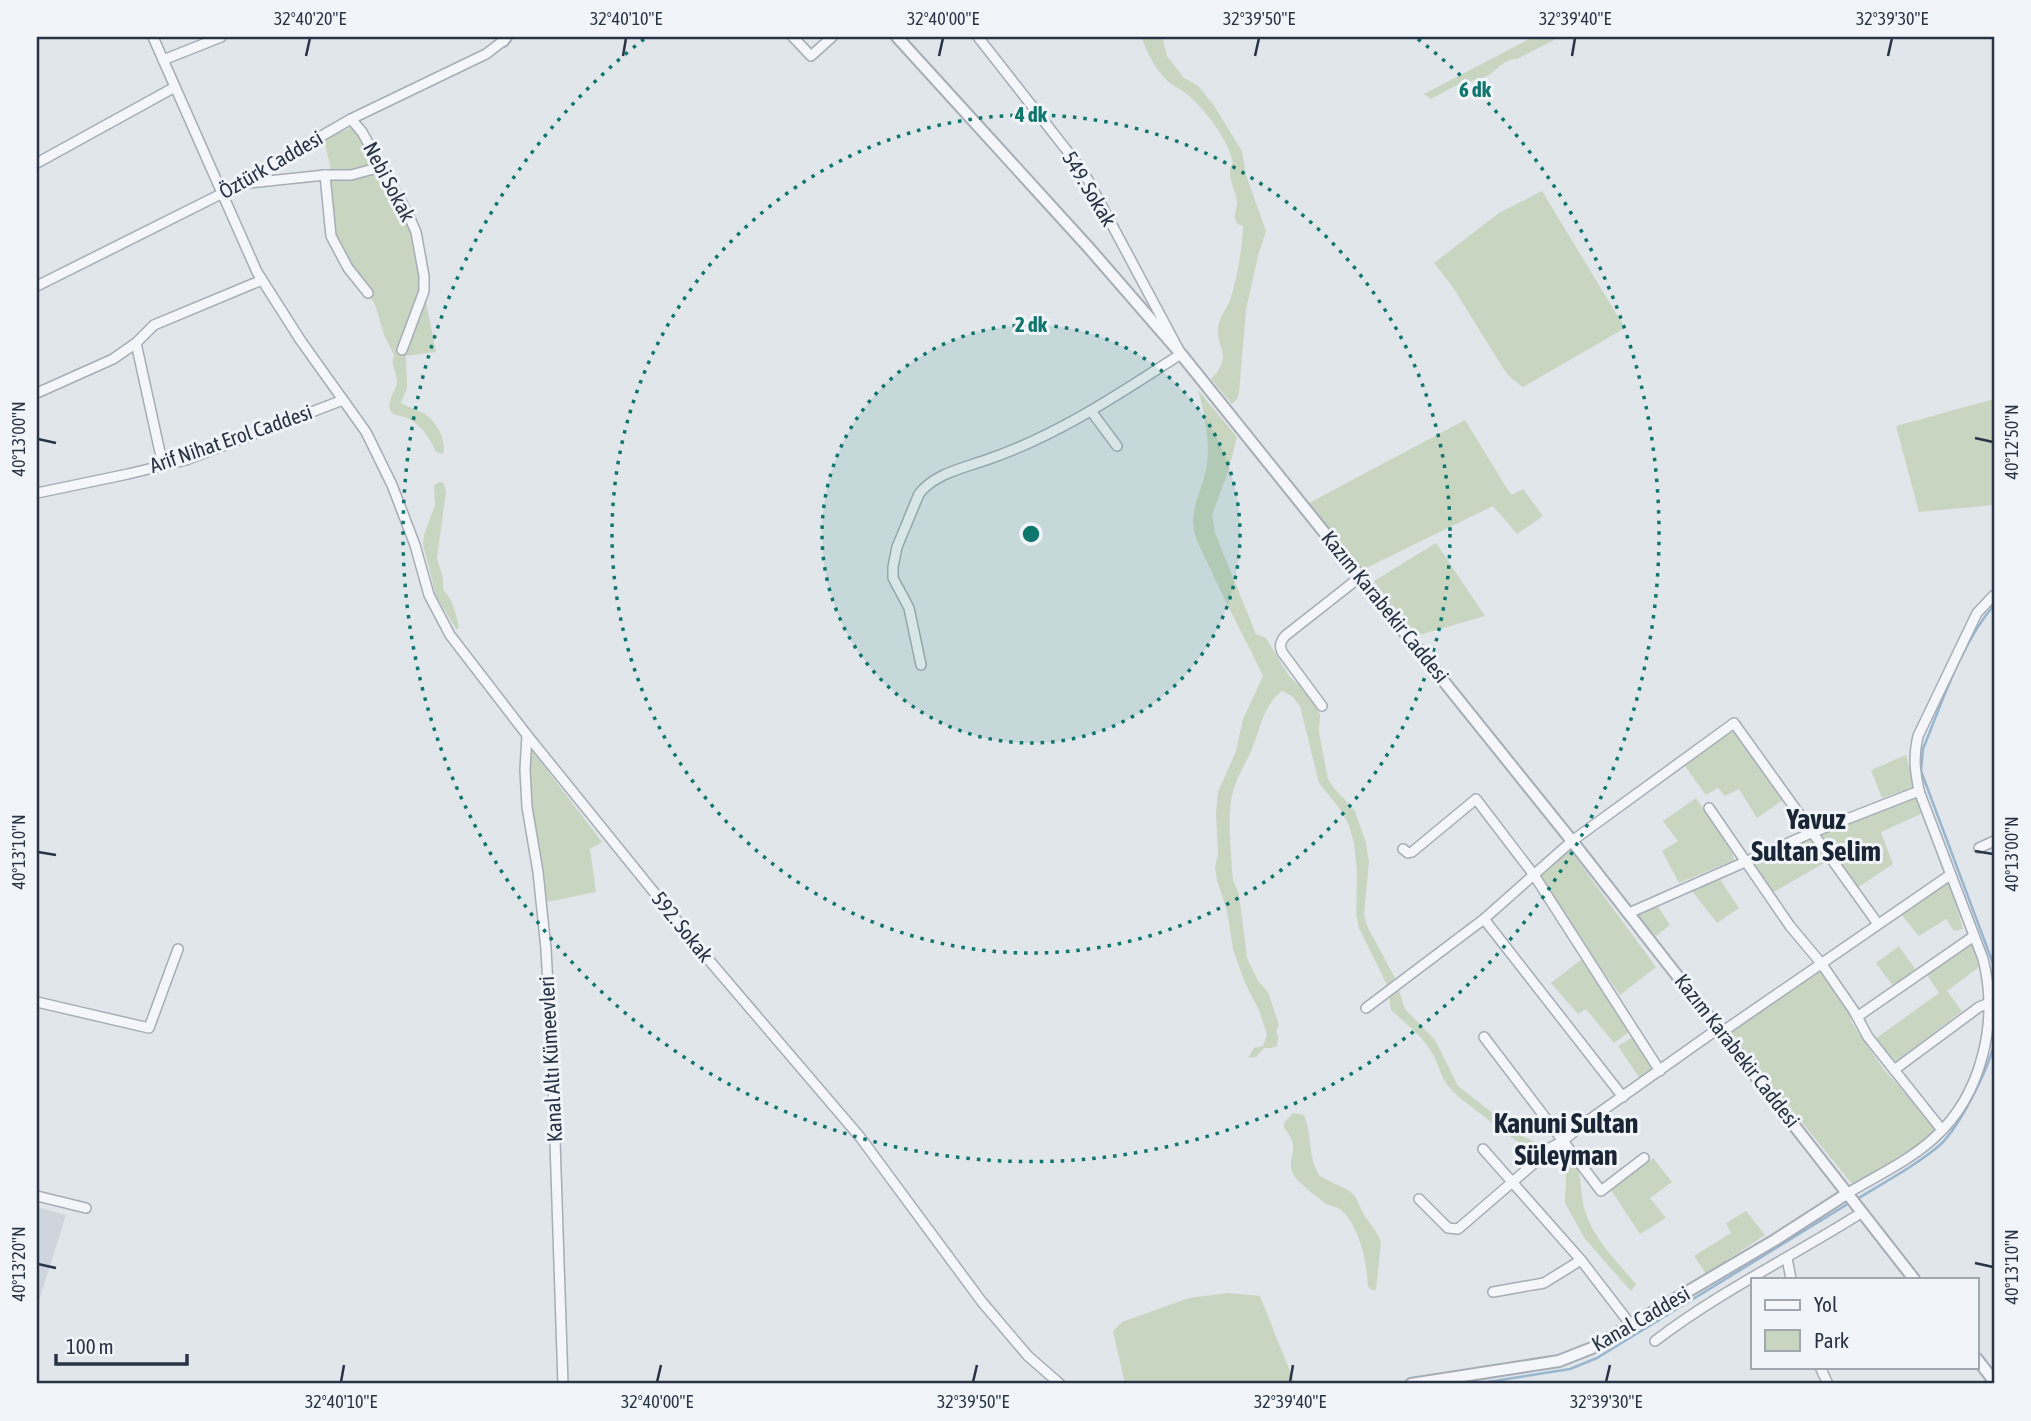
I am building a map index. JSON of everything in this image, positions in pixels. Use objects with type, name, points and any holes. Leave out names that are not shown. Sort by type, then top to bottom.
[{"type":"street","name":"592. Sokak","points":[[153,37],[221,194],[262,280],[301,341],[366,432],[392,485],[415,545],[429,595],[450,635],[708,959],[860,1138],[982,1302],[1028,1356],[1060,1384]]},
{"type":"street","points":[[163,60],[222,37]]},
{"type":"street","points":[[793,37],[811,56],[832,37]]},
{"type":"street","name":"Kazım Karabekir Caddesi","points":[[897,37],[1090,248],[1181,354],[1573,841],[1860,1211]]},
{"type":"street","name":"549. Sokak","points":[[978,37],[1088,180],[1181,354]]},
{"type":"street","name":"Öztürk Caddesi","points":[[37,286],[221,194],[351,119],[486,54],[504,39]]},
{"type":"street","points":[[37,163],[175,87]]},
{"type":"street","name":"Nebi Sokak","points":[[351,119],[362,132],[408,214],[415,232],[424,276],[424,291],[402,350]]},
{"type":"street","points":[[239,184],[351,175],[381,167]]},
{"type":"street","points":[[325,175],[331,236],[348,268],[368,293]]},
{"type":"street","points":[[37,393],[113,359],[136,343],[154,325],[262,280]]},
{"type":"street","points":[[136,343],[163,466]]},
{"type":"street","points":[[921,664],[909,608],[893,578],[897,547],[919,494],[929,483],[1019,447],[1091,411],[1181,354]]},
{"type":"street","name":"Arif Nihat Erol Caddesi","points":[[37,493],[163,466],[219,448],[343,400]]},
{"type":"street","points":[[1091,411],[1117,446]]},
{"type":"street","points":[[1322,706],[1280,647],[1285,636],[1360,577]]},
{"type":"street","points":[[1849,1195],[1925,1146],[1942,1130],[1958,1109],[1986,1047],[1989,1003],[1987,974],[1919,791],[1914,754],[1918,736],[1977,613],[1994,594]]},
{"type":"street","points":[[1366,1008],[1484,919],[1573,841],[1734,723],[1878,924]]},
{"type":"street","name":"Kanal Altı Kümeevleri","points":[[527,735],[527,807],[538,872],[549,1002],[563,1384]]},
{"type":"street","points":[[1629,913],[1811,833],[1919,791]]},
{"type":"street","points":[[1402,849],[1408,853],[1412,852],[1476,799],[1534,875],[1660,1071]]},
{"type":"street","points":[[1709,808],[1790,926],[1821,963],[1868,1037],[1942,1130]]},
{"type":"street","points":[[1979,848],[1994,841]]},
{"type":"street","points":[[1419,1199],[1448,1228],[1455,1230],[1460,1227],[1513,1183],[1548,1149],[1950,875]]},
{"type":"street","points":[[1484,919],[1623,1097]]},
{"type":"street","points":[[1857,1017],[1974,936]]},
{"type":"street","points":[[37,1002],[149,1028],[178,949]]},
{"type":"street","points":[[1894,1070],[1979,1007],[1989,1003]]},
{"type":"street","points":[[1484,1037],[1601,1191],[1644,1158]]},
{"type":"street","points":[[1483,1149],[1581,1261],[1631,1325]]},
{"type":"street","name":"Kanal Caddesi","points":[[1411,1384],[1559,1360],[1592,1348],[1849,1195]]},
{"type":"street","points":[[37,1196],[86,1208]]},
{"type":"street","points":[[1752,1278],[1860,1211],[1913,1278]]},
{"type":"street","points":[[1787,1258],[1791,1278]]},
{"type":"street","points":[[1493,1292],[1544,1283],[1581,1261]]},
{"type":"street","points":[[1655,1341],[1751,1278]]},
{"type":"street","points":[[1979,1362],[1994,1381]]},
{"type":"shaded area","points":[[37,1207],[66,1215],[37,1307]]},
{"type":"green space","points":[[1141,37],[1162,37],[1167,56],[1184,78],[1198,86],[1213,104],[1242,151],[1246,175],[1266,231],[1246,310],[1239,392],[1232,404],[1211,379],[1222,363],[1219,323],[1232,295],[1242,243],[1243,226],[1235,220],[1237,201],[1230,176],[1233,162],[1226,144],[1209,117],[1188,95],[1162,75]]},
{"type":"green space","points":[[1533,37],[1560,37],[1517,59],[1507,61],[1485,77],[1462,83],[1431,99],[1424,94]]},
{"type":"green space","points":[[350,128],[356,130],[405,219],[415,246],[436,352],[406,356],[407,388],[401,403],[432,420],[442,437],[443,454],[436,452],[418,425],[391,412],[389,406],[397,382],[394,355],[384,335],[376,307],[356,268],[347,260],[337,241],[329,184],[333,179],[324,139]]},
{"type":"green space","points":[[1542,191],[1625,328],[1523,387],[1505,371],[1452,286],[1434,263],[1499,213]]},
{"type":"green space","points":[[1198,390],[1237,437],[1228,472],[1212,515],[1215,533],[1256,634],[1266,638],[1289,676],[1306,691],[1320,714],[1319,732],[1328,779],[1355,811],[1366,843],[1369,862],[1364,914],[1367,926],[1394,976],[1405,1009],[1435,1040],[1458,1086],[1522,1136],[1545,1147],[1542,1153],[1516,1141],[1457,1095],[1446,1083],[1423,1041],[1391,1010],[1388,987],[1359,928],[1356,915],[1357,871],[1354,843],[1348,823],[1319,783],[1300,706],[1292,696],[1282,691],[1271,702],[1264,715],[1236,782],[1230,808],[1233,880],[1239,894],[1247,958],[1258,981],[1268,992],[1279,1025],[1276,1031],[1277,1046],[1264,1048],[1256,1057],[1248,1058],[1254,1048],[1263,1046],[1267,1035],[1233,949],[1227,911],[1217,880],[1216,812],[1218,792],[1236,751],[1243,719],[1263,676],[1199,544],[1194,528],[1194,509],[1206,470],[1208,449]]},
{"type":"green space","points":[[1994,399],[1994,505],[1919,512],[1896,426]]},
{"type":"green space","points":[[1465,420],[1511,495],[1523,489],[1543,516],[1517,534],[1493,506],[1362,570],[1309,503]]},
{"type":"green space","points":[[444,483],[446,492],[437,558],[443,578],[443,590],[455,612],[459,628],[456,629],[436,596],[423,545],[435,505],[434,485]]},
{"type":"green space","points":[[1436,543],[1485,616],[1416,636],[1374,581]]},
{"type":"green space","points":[[1733,730],[1783,800],[1757,818],[1739,789],[1725,796],[1718,788],[1706,795],[1685,766]]},
{"type":"green space","points":[[531,749],[602,842],[590,849],[596,892],[547,902],[529,792]]},
{"type":"green space","points":[[1906,755],[1914,787],[1882,798],[1871,770]]},
{"type":"green space","points":[[1915,797],[1921,814],[1881,832],[1893,864],[1857,888],[1821,835]]},
{"type":"green space","points":[[1696,798],[1733,854],[1734,860],[1679,883],[1662,851],[1678,841],[1663,821]]},
{"type":"green space","points":[[1811,838],[1826,862],[1772,893],[1753,864]]},
{"type":"green space","points":[[1570,850],[1656,967],[1620,995],[1538,874]]},
{"type":"green space","points":[[1719,878],[1739,908],[1717,923],[1692,891]]},
{"type":"green space","points":[[1949,881],[1963,929],[1954,931],[1946,919],[1919,936],[1901,914]]},
{"type":"green space","points":[[1657,905],[1670,925],[1656,936],[1637,915]]},
{"type":"green space","points":[[1971,942],[1979,967],[1947,991],[1962,1011],[1896,1062],[1875,1039],[1939,993],[1926,973]]},
{"type":"green space","points":[[1899,946],[1916,970],[1893,986],[1876,963]]},
{"type":"green space","points":[[1582,959],[1629,1032],[1614,1043],[1586,1009],[1578,1014],[1551,983]]},
{"type":"green space","points":[[1818,969],[1822,970],[1852,1017],[1850,1020],[1884,1070],[1936,1126],[1923,1142],[1912,1150],[1852,1184],[1728,1031]]},
{"type":"green space","points":[[1633,1037],[1651,1062],[1652,1071],[1640,1079],[1618,1046]]},
{"type":"green space","points":[[1293,1113],[1304,1115],[1313,1161],[1319,1175],[1353,1194],[1381,1242],[1376,1290],[1368,1287],[1358,1235],[1348,1217],[1339,1209],[1326,1204],[1293,1174],[1293,1147],[1284,1123]]},
{"type":"green space","points":[[1559,1145],[1573,1156],[1577,1164],[1588,1219],[1606,1249],[1636,1284],[1631,1291],[1585,1239],[1565,1203],[1566,1176],[1561,1163],[1549,1156]]},
{"type":"green space","points":[[1653,1158],[1672,1182],[1650,1198],[1666,1218],[1640,1234],[1611,1190]]},
{"type":"green space","points":[[1746,1211],[1765,1235],[1706,1274],[1694,1256],[1731,1233],[1726,1223]]},
{"type":"green space","points":[[1228,1293],[1260,1296],[1295,1384],[1125,1384],[1113,1331],[1122,1322],[1189,1298]]},
{"type":"waterway","points":[[1994,605],[1982,620],[1953,674],[1923,749],[1921,771],[1994,966]]},
{"type":"waterway","points":[[1857,1199],[1900,1174],[1948,1136],[1972,1097],[1994,1044]]},
{"type":"waterway","points":[[1475,1384],[1570,1369],[1597,1358],[1851,1202]]},
{"type":"district","name":"Yavuz Sultan Selim","points":[[1816,835]]},
{"type":"district","name":"Kanuni Sultan Süleyman","points":[[1566,1139]]}]
